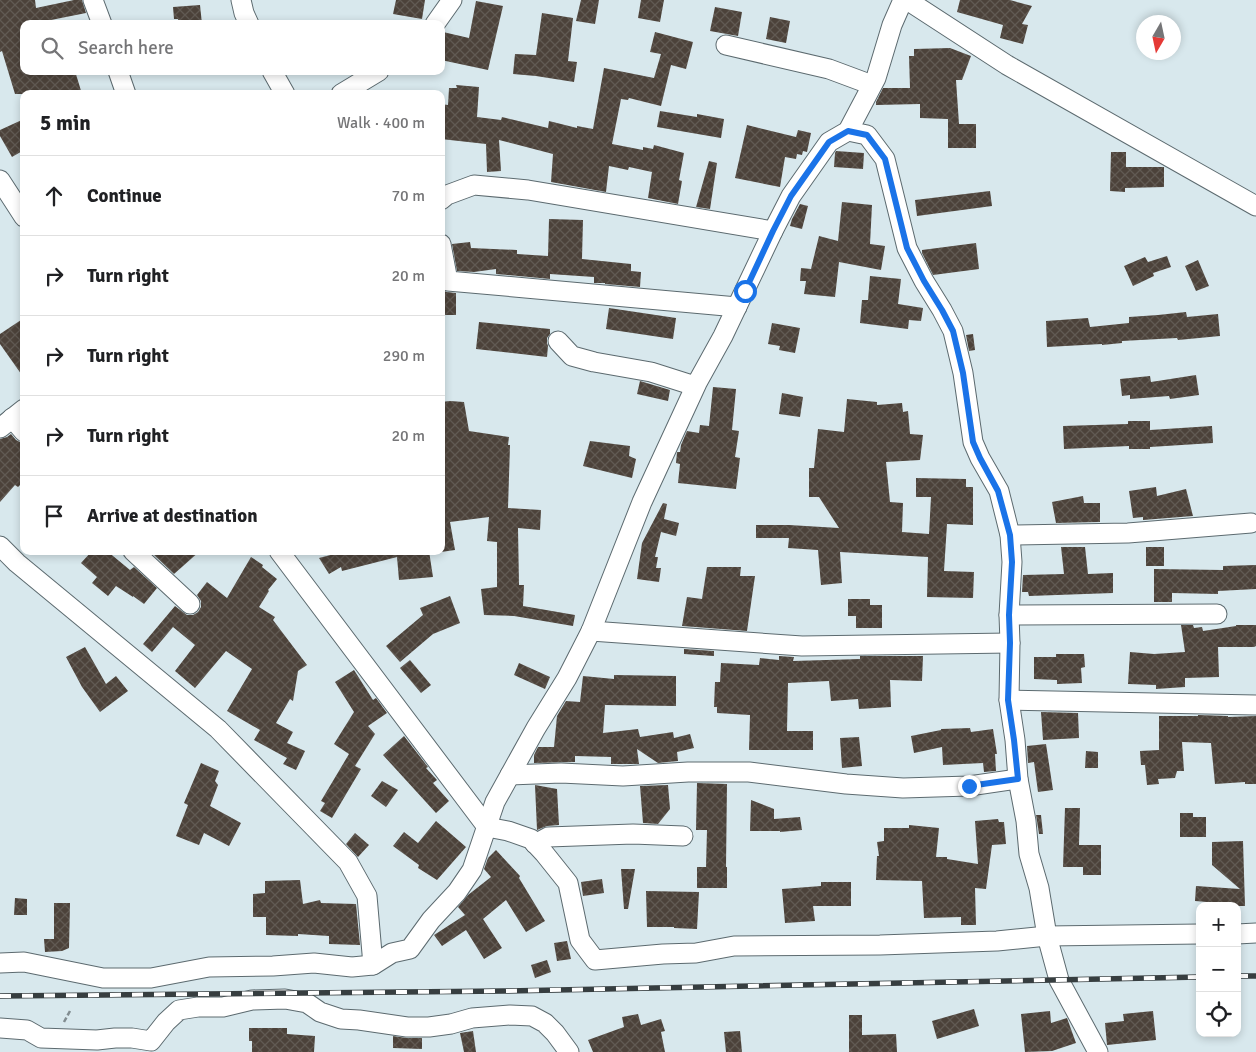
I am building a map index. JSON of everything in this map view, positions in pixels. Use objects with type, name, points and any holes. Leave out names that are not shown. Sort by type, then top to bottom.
[{"type":"street","points":[[93,0],[100,20]]},
{"type":"street","points":[[241,0],[247,20]]},
{"type":"street","points":[[438,20],[452,0]]},
{"type":"street","points":[[0,963],[24,962],[104,978],[151,978],[209,967],[314,963],[352,967],[373,965],[392,953],[410,948],[431,920],[457,892],[472,870],[495,802],[536,728],[567,678],[591,631],[642,502],[695,386],[723,336],[791,196],[829,142],[848,131],[876,78],[892,25],[903,0]]},
{"type":"street","points":[[907,0],[1007,65],[1256,206]]},
{"type":"street","points":[[726,45],[829,69],[872,85]]},
{"type":"street","points":[[119,75],[125,90]]},
{"type":"street","points":[[274,75],[283,90]]},
{"type":"street","points":[[348,90],[372,75]]},
{"type":"street","points":[[848,131],[867,135],[885,159],[907,248],[953,331],[963,373],[973,442],[998,491],[1010,535],[1012,562],[1008,700],[1029,854],[1039,888],[1046,936],[1059,980],[1098,1052]]},
{"type":"street","points":[[0,180],[20,211]]},
{"type":"street","points":[[445,197],[474,185],[528,190],[773,231]]},
{"type":"street","points":[[445,265],[448,281],[737,307]]},
{"type":"street","points":[[558,341],[572,356],[594,362],[652,372],[695,386]]},
{"type":"street","points":[[1010,535],[1128,533],[1251,523]]},
{"type":"street","points":[[0,546],[17,563],[218,730],[348,862],[367,896],[373,965]]},
{"type":"street","points":[[137,555],[190,604]]},
{"type":"street","points":[[282,555],[487,827],[508,831],[531,839],[568,884],[580,940],[595,960],[696,953],[734,946],[880,945],[1046,936],[1196,934]]},
{"type":"street","points":[[1009,615],[1217,614]]},
{"type":"street","points":[[591,631],[802,646],[1010,643]]},
{"type":"street","points":[[1008,700],[1256,705]]},
{"type":"street","points":[[510,774],[561,773],[623,776],[688,772],[749,772],[846,784],[903,788],[969,786],[1018,779]]},
{"type":"street","points":[[535,844],[548,837],[633,834],[683,836]]},
{"type":"street","points":[[1241,934],[1256,933]]},
{"type":"street","points":[[0,1028],[27,1030],[41,1038],[97,1040],[132,1038],[157,1047],[166,1022],[179,1010],[198,1007],[223,1007],[252,1000],[284,999],[307,1003],[320,1012],[340,1019],[407,1027],[444,1025],[472,1018],[510,1015],[532,1016],[545,1023],[569,1052]]},
{"type":"building","points":[[0,0],[35,0],[36,8],[82,0],[86,13],[51,20],[20,20],[20,75],[76,75],[81,90],[20,90],[20,94],[15,94],[2,51],[0,52]]},
{"type":"building","points":[[396,0],[425,0],[422,19],[393,14]]},
{"type":"building","points":[[581,0],[599,0],[595,24],[576,21]]},
{"type":"building","points":[[641,0],[664,0],[660,22],[638,18]]},
{"type":"building","points":[[960,0],[1010,0],[1032,6],[1022,24],[1028,25],[1023,44],[1000,38],[1003,25],[957,12]]},
{"type":"building","points":[[476,1],[503,6],[488,70],[445,61],[445,32],[469,38]]},
{"type":"building","points":[[200,5],[202,20],[174,19],[173,7]]},
{"type":"building","points":[[715,7],[742,12],[738,36],[710,31]]},
{"type":"building","points":[[542,13],[573,18],[568,61],[577,62],[574,82],[513,74],[515,54],[536,55]]},
{"type":"building","points":[[770,17],[790,21],[786,43],[766,39]]},
{"type":"building","points":[[655,32],[693,42],[686,69],[671,65],[661,106],[629,98],[628,100],[621,99],[612,144],[643,150],[643,147],[653,149],[654,145],[684,153],[679,180],[682,181],[678,204],[648,198],[652,172],[629,167],[628,170],[609,166],[606,192],[551,182],[553,154],[499,140],[501,171],[487,172],[486,144],[445,139],[445,105],[448,105],[449,88],[457,88],[456,85],[479,87],[477,117],[501,120],[502,117],[548,128],[549,121],[577,128],[577,126],[593,129],[604,68],[654,78],[661,54],[650,52]]},
{"type":"building","points":[[950,48],[971,56],[962,80],[956,80],[959,124],[976,124],[976,148],[948,148],[948,119],[920,118],[920,104],[876,105],[883,88],[910,88],[909,56],[914,56],[914,49]]},
{"type":"building","points":[[660,111],[697,117],[697,114],[724,119],[721,138],[657,127]]},
{"type":"building","points":[[20,121],[20,152],[12,157],[0,136],[0,130]]},
{"type":"building","points":[[747,125],[796,137],[798,130],[811,133],[807,152],[803,151],[802,155],[797,154],[796,159],[785,157],[780,187],[735,178]]},
{"type":"building","points":[[836,151],[864,153],[863,169],[834,167]]},
{"type":"building","points":[[1111,152],[1126,152],[1126,167],[1164,167],[1164,187],[1125,188],[1125,192],[1110,191]]},
{"type":"building","points":[[709,161],[717,163],[710,209],[696,207]]},
{"type":"building","points":[[990,191],[992,206],[917,216],[915,200]]},
{"type":"building","points":[[842,202],[872,205],[870,244],[885,246],[881,270],[839,262],[835,297],[804,294],[806,281],[800,281],[801,268],[811,269],[819,236],[838,241]]},
{"type":"building","points":[[800,204],[808,206],[802,229],[790,226]]},
{"type":"building","points":[[549,219],[583,220],[582,259],[631,264],[631,271],[641,272],[640,287],[594,283],[594,277],[550,274],[550,279],[496,274],[496,269],[474,272],[457,271],[452,244],[470,242],[471,248],[517,250],[517,254],[548,256]]},
{"type":"building","points":[[976,243],[979,269],[933,275],[922,253],[922,250]]},
{"type":"building","points":[[1167,256],[1171,267],[1153,273],[1154,276],[1133,286],[1124,266],[1145,257],[1148,262]]},
{"type":"building","points":[[1198,260],[1209,286],[1196,291],[1185,266]]},
{"type":"building","points":[[870,276],[901,279],[898,304],[923,308],[921,321],[909,320],[908,329],[860,323],[862,300],[868,300]]},
{"type":"building","points":[[445,291],[456,293],[456,315],[445,315]]},
{"type":"building","points":[[609,308],[676,318],[673,339],[606,329]]},
{"type":"building","points":[[1186,312],[1187,317],[1218,314],[1220,336],[1047,347],[1046,321],[1088,318],[1090,327],[1129,323],[1129,317]]},
{"type":"building","points":[[20,321],[20,372],[0,344],[0,334]]},
{"type":"building","points":[[479,322],[550,329],[550,334],[547,338],[547,357],[476,349]]},
{"type":"building","points":[[772,323],[800,328],[795,353],[779,350],[780,346],[768,344]]},
{"type":"building","points":[[973,334],[975,350],[969,351],[966,335]]},
{"type":"building","points":[[1196,375],[1199,395],[1170,399],[1169,396],[1130,399],[1130,395],[1122,396],[1120,379],[1150,376],[1151,382]]},
{"type":"building","points":[[640,381],[670,390],[668,401],[637,394]]},
{"type":"building","points":[[713,387],[736,389],[732,430],[739,431],[735,457],[740,458],[736,489],[678,483],[680,464],[676,463],[677,452],[680,452],[687,431],[699,433],[700,425],[709,426]]},
{"type":"building","points":[[782,393],[803,397],[800,417],[779,414]]},
{"type":"building","points":[[847,399],[877,402],[877,405],[902,403],[903,412],[908,411],[910,434],[923,435],[920,460],[886,462],[890,502],[903,503],[902,532],[929,534],[931,497],[916,497],[916,478],[966,479],[966,487],[973,487],[973,525],[947,524],[944,571],[974,572],[973,598],[927,597],[928,557],[840,552],[842,583],[821,585],[818,550],[788,548],[789,538],[756,538],[756,525],[839,528],[819,497],[809,497],[809,468],[814,468],[818,429],[844,432]]},
{"type":"building","points":[[445,402],[464,402],[469,431],[509,437],[508,508],[541,510],[540,530],[518,528],[519,585],[524,585],[523,606],[575,615],[573,626],[514,616],[484,615],[481,589],[497,587],[497,542],[487,541],[489,517],[450,522],[455,550],[445,551]]},
{"type":"building","points":[[1128,421],[1150,421],[1150,430],[1212,426],[1213,443],[1150,447],[1150,449],[1129,449],[1129,446],[1064,449],[1063,426],[1128,424]]},
{"type":"building","points":[[11,434],[20,442],[20,485],[18,487],[15,485],[0,502],[0,439]]},
{"type":"building","points":[[590,441],[630,446],[629,456],[636,459],[632,478],[583,466]]},
{"type":"building","points":[[1156,487],[1157,496],[1186,489],[1193,516],[1143,520],[1143,517],[1133,518],[1129,491]]},
{"type":"building","points":[[1083,496],[1084,503],[1100,503],[1100,522],[1056,523],[1052,502]]},
{"type":"building","points":[[663,503],[667,504],[664,519],[679,523],[676,536],[661,532],[655,557],[658,557],[656,568],[661,568],[659,582],[637,579],[642,543]]},
{"type":"building","points":[[1061,547],[1085,547],[1088,574],[1113,573],[1113,593],[1029,596],[1028,592],[1022,592],[1023,575],[1064,574]]},
{"type":"building","points":[[1146,547],[1164,547],[1164,566],[1146,566]]},
{"type":"building","points":[[88,555],[112,555],[130,570],[134,567],[157,588],[144,604],[116,586],[108,596],[92,583],[97,577],[81,563]]},
{"type":"building","points":[[154,555],[195,555],[174,574]]},
{"type":"building","points":[[331,555],[430,555],[433,577],[399,580],[397,557],[342,571],[341,567],[329,574],[319,558]]},
{"type":"building","points":[[251,557],[263,565],[262,567],[277,579],[268,590],[259,607],[275,617],[273,620],[307,665],[298,671],[293,701],[290,699],[276,723],[293,732],[287,743],[305,751],[296,770],[283,764],[287,758],[254,740],[260,730],[227,711],[252,669],[226,651],[195,688],[175,671],[195,645],[173,627],[152,652],[143,644],[175,606],[187,615],[193,615],[198,612],[201,607],[201,601],[197,595],[207,582],[227,598]]},
{"type":"building","points":[[1256,565],[1256,589],[1218,591],[1218,594],[1172,593],[1172,602],[1154,602],[1154,569],[1223,570],[1223,566]]},
{"type":"building","points":[[707,567],[741,567],[740,576],[755,576],[747,631],[682,626],[687,597],[702,599]]},
{"type":"building","points":[[450,596],[460,623],[433,634],[400,662],[386,646],[423,615],[420,608]]},
{"type":"building","points":[[848,599],[870,599],[870,605],[882,605],[882,628],[856,628],[856,616],[848,616]]},
{"type":"building","points":[[1181,625],[1193,625],[1194,628],[1202,627],[1203,631],[1236,625],[1256,625],[1256,646],[1218,647],[1219,677],[1185,678],[1185,687],[1156,689],[1156,685],[1128,684],[1130,652],[1154,654],[1185,652]]},
{"type":"building","points":[[85,647],[106,684],[116,676],[128,691],[100,712],[82,687],[66,657]]},
{"type":"building","points":[[684,649],[714,651],[714,656],[684,654]]},
{"type":"building","points":[[1056,654],[1084,654],[1085,667],[1081,668],[1082,683],[1057,684],[1057,680],[1034,679],[1034,657],[1056,657]]},
{"type":"building","points":[[779,656],[794,657],[793,661],[860,659],[860,656],[923,656],[922,681],[890,680],[891,707],[859,709],[858,699],[831,701],[829,681],[788,683],[787,731],[813,731],[813,750],[749,750],[750,715],[717,713],[717,707],[714,707],[715,682],[720,682],[721,663],[759,665],[760,658],[779,660]]},
{"type":"building","points":[[410,660],[431,685],[421,693],[400,668]]},
{"type":"building","points":[[519,663],[550,677],[545,689],[514,675]]},
{"type":"building","points":[[354,670],[373,700],[376,698],[387,713],[368,726],[375,734],[355,766],[361,769],[332,818],[320,811],[325,803],[321,801],[349,754],[334,744],[354,712],[335,682]]},
{"type":"building","points":[[614,675],[676,676],[676,706],[605,705],[603,733],[638,729],[640,737],[673,732],[674,738],[690,734],[694,748],[677,752],[678,761],[658,763],[637,749],[639,764],[611,764],[611,757],[575,756],[575,762],[534,763],[534,755],[538,747],[554,747],[557,716],[566,701],[580,702],[583,676],[614,679]]},
{"type":"building","points":[[1041,712],[1078,713],[1079,738],[1043,740]]},
{"type":"building","points":[[1159,716],[1256,716],[1256,784],[1245,784],[1245,782],[1215,784],[1211,743],[1182,742],[1184,771],[1177,771],[1175,778],[1158,779],[1159,784],[1147,785],[1145,765],[1141,765],[1140,751],[1159,750]]},
{"type":"building","points":[[970,728],[971,732],[993,729],[997,754],[995,754],[996,771],[984,772],[983,763],[943,765],[942,747],[914,753],[911,736],[941,729]]},
{"type":"building","points":[[404,736],[428,767],[426,768],[437,780],[433,783],[449,801],[436,813],[383,755]]},
{"type":"building","points":[[859,737],[862,766],[842,768],[840,738]]},
{"type":"building","points":[[1046,744],[1053,790],[1038,792],[1034,762],[1028,763],[1027,746]]},
{"type":"building","points":[[1086,751],[1098,752],[1098,768],[1085,768]]},
{"type":"building","points":[[201,763],[219,771],[215,781],[218,785],[210,806],[241,823],[229,846],[204,833],[199,845],[176,836],[188,805],[184,803]]},
{"type":"building","points":[[382,781],[398,790],[386,807],[371,796]]},
{"type":"building","points":[[697,783],[727,784],[727,888],[697,888],[697,867],[706,867],[707,830],[696,830]]},
{"type":"building","points":[[535,785],[557,789],[559,825],[547,826],[537,830]]},
{"type":"building","points":[[668,785],[670,809],[658,824],[643,823],[640,786]]},
{"type":"building","points":[[751,800],[774,809],[774,819],[800,817],[802,830],[780,832],[750,831]]},
{"type":"building","points":[[1065,808],[1080,808],[1079,845],[1101,845],[1101,875],[1083,875],[1083,867],[1063,867]]},
{"type":"building","points":[[1180,813],[1193,813],[1193,817],[1206,817],[1206,837],[1180,837]]},
{"type":"building","points":[[1036,815],[1041,815],[1043,834],[1039,834]]},
{"type":"building","points":[[998,819],[999,822],[1004,822],[1006,844],[992,845],[986,889],[975,888],[976,925],[961,925],[961,917],[924,918],[922,881],[876,880],[877,856],[879,856],[877,842],[884,841],[884,828],[909,828],[909,825],[939,828],[936,857],[947,857],[947,859],[978,864],[975,821]]},
{"type":"building","points":[[436,821],[466,847],[437,880],[418,868],[419,865],[393,846],[404,832],[418,843]]},
{"type":"building","points":[[355,833],[369,845],[358,857],[346,844]]},
{"type":"building","points":[[1243,841],[1245,906],[1241,906],[1241,902],[1195,901],[1196,886],[1240,889],[1212,865],[1212,842]]},
{"type":"building","points":[[496,850],[520,876],[519,878],[545,921],[526,932],[506,900],[483,919],[502,948],[484,959],[466,930],[442,946],[434,935],[465,915],[458,907],[468,895],[491,877],[484,869],[488,858]]},
{"type":"building","points":[[621,869],[635,869],[628,909],[624,909]]},
{"type":"building","points":[[602,879],[604,893],[583,896],[581,882]]},
{"type":"building","points":[[300,880],[303,904],[320,900],[321,903],[356,904],[360,945],[329,944],[329,936],[298,934],[298,936],[266,935],[266,917],[253,917],[253,894],[265,893],[265,881]]},
{"type":"building","points":[[821,882],[851,882],[851,906],[813,906],[815,921],[785,923],[782,889],[821,886]]},
{"type":"building","points":[[646,891],[699,892],[697,929],[647,927]]},
{"type":"building","points":[[15,898],[27,899],[27,915],[14,915]]},
{"type":"building","points":[[54,903],[70,903],[69,948],[62,951],[45,952],[44,939],[54,939]]},
{"type":"building","points":[[567,941],[571,959],[557,961],[554,943]]},
{"type":"building","points":[[547,960],[551,972],[535,978],[531,965]]},
{"type":"building","points":[[974,1009],[979,1026],[937,1039],[932,1021]]},
{"type":"building","points":[[1050,1011],[1051,1023],[1067,1018],[1076,1043],[1052,1051],[1025,1052],[1021,1014]]},
{"type":"building","points":[[1153,1011],[1156,1040],[1107,1045],[1105,1023],[1124,1021],[1123,1014]]},
{"type":"building","points":[[638,1014],[641,1025],[661,1019],[665,1031],[661,1032],[665,1052],[593,1052],[588,1040],[624,1027],[622,1017]]},
{"type":"building","points":[[849,1015],[862,1015],[862,1035],[896,1034],[897,1052],[849,1052]]},
{"type":"building","points":[[249,1028],[287,1028],[287,1034],[315,1036],[314,1052],[252,1052],[252,1041],[249,1041]]},
{"type":"building","points":[[473,1031],[476,1052],[464,1052],[460,1033]]},
{"type":"building","points":[[740,1031],[742,1052],[726,1052],[724,1032]]},
{"type":"building","points":[[393,1036],[422,1038],[422,1049],[393,1048]]},
{"type":"railway","points":[[1241,976],[1256,976]]},
{"type":"railway","points":[[0,996],[504,991],[1196,977]]},
{"type":"route","points":[[745,291],[791,196],[829,142],[848,131],[867,135],[885,159],[907,248],[953,331],[963,373],[973,442],[998,491],[1010,535],[1012,562],[1008,700],[1018,779],[969,786]]}]
